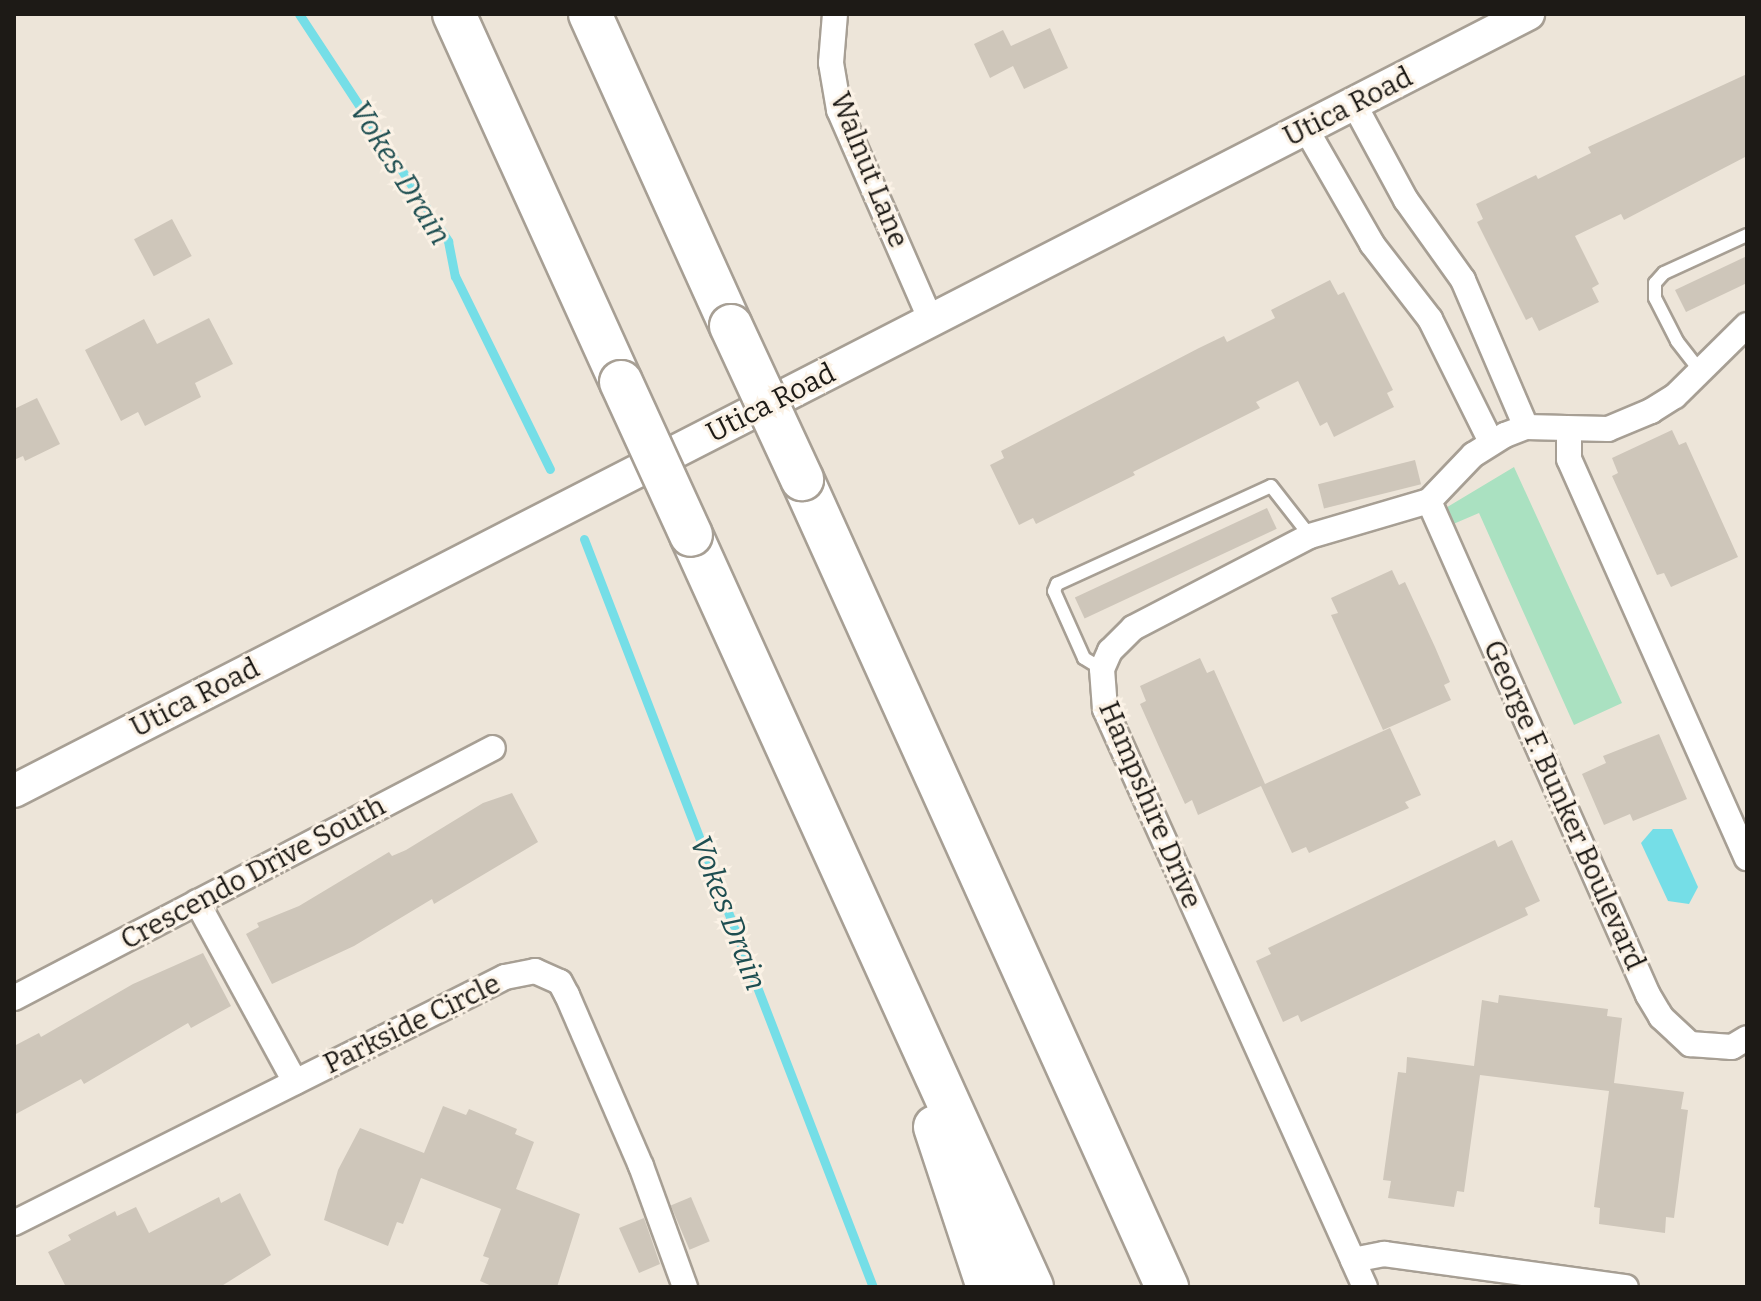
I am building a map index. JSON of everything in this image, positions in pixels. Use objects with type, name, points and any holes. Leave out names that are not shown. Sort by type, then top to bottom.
[{"type":"highway","points":[[454,14],[1032,1287]]},
{"type":"highway","points":[[590,14],[1167,1287]]},
{"type":"highway","points":[[874,944],[988,1287]]},
{"type":"street","name":"Walnut Lane","points":[[835,14],[831,63],[839,110],[931,321]]},
{"type":"street","name":"Utica Road","points":[[14,791],[1528,14]]},
{"type":"street","points":[[1354,104],[1406,200],[1467,288],[1507,435]]},
{"type":"street","points":[[1306,129],[1372,244],[1430,319],[1507,435]]},
{"type":"street","points":[[1507,435],[1608,429],[1651,411],[1701,372],[1747,325]]},
{"type":"street","points":[[1569,430],[1569,459],[1747,858]]},
{"type":"street","name":"Hampshire Drive","points":[[1365,1287],[1105,709],[1102,669],[1110,651],[1133,628],[1310,536],[1429,501],[1507,435]]},
{"type":"street","name":"George F. Bunker Boulevard","points":[[1429,501],[1648,995],[1661,1017],[1690,1044],[1732,1047],[1747,1038]]},
{"type":"street","name":"Crescendo Drive South","points":[[14,998],[493,748]]},
{"type":"street","points":[[197,902],[295,1082]]},
{"type":"street","name":"Parkside Circle","points":[[14,1223],[505,977],[535,971],[550,975],[567,995],[641,1166],[685,1287]]},
{"type":"street","points":[[1353,1260],[1384,1254],[1626,1287]]},
{"type":"lane","points":[[1701,372],[1677,341],[1655,298],[1655,283],[1664,273],[1747,235]]},
{"type":"lane","points":[[1102,669],[1084,658],[1054,591],[1057,584],[1271,486],[1310,536]]},
{"type":"green space","points":[[1514,467],[1622,703],[1574,725],[1479,513],[1451,525],[1444,509]]},
{"type":"water","points":[[1653,829],[1672,829],[1698,887],[1689,904],[1668,901],[1641,843]]},
{"type":"building","points":[[1050,28],[1068,68],[1024,89],[1013,66],[990,78],[974,44],[1003,30],[1011,46]]},
{"type":"building","points":[[1747,74],[1747,156],[1624,220],[1621,214],[1575,236],[1599,284],[1592,288],[1599,302],[1539,331],[1532,317],[1526,320],[1477,222],[1483,219],[1476,204],[1536,175],[1538,179],[1591,153],[1588,147]]},
{"type":"building","points":[[172,219],[192,256],[154,276],[134,239]]},
{"type":"building","points":[[1747,256],[1747,283],[1686,312],[1675,290]]},
{"type":"building","points":[[1330,280],[1338,295],[1344,292],[1393,390],[1387,393],[1394,407],[1334,437],[1327,422],[1320,426],[1298,381],[1256,402],[1260,408],[1133,472],[1135,475],[1036,524],[1033,518],[1019,525],[990,465],[1004,458],[1001,451],[1199,348],[1224,336],[1227,342],[1275,318],[1271,310]]},
{"type":"building","points":[[209,318],[233,364],[195,383],[201,397],[145,426],[138,412],[121,421],[85,350],[144,319],[157,344]]},
{"type":"building","points":[[37,398],[60,444],[25,461],[23,456],[14,460],[14,409]]},
{"type":"building","points":[[1672,430],[1679,445],[1686,442],[1738,557],[1671,587],[1664,573],[1657,575],[1612,476],[1618,473],[1612,458]]},
{"type":"building","points":[[1415,460],[1421,484],[1324,508],[1318,484]]},
{"type":"building","points":[[1267,508],[1277,529],[1085,618],[1075,598]]},
{"type":"building","points":[[1392,570],[1399,585],[1405,582],[1435,647],[1450,682],[1444,685],[1451,700],[1383,730],[1331,615],[1338,613],[1331,598]]},
{"type":"building","points":[[1200,658],[1207,673],[1214,670],[1265,784],[1390,728],[1421,795],[1405,802],[1409,808],[1309,853],[1306,847],[1292,853],[1261,786],[1198,815],[1192,800],[1185,804],[1160,749],[1140,704],[1146,701],[1140,686]]},
{"type":"building","points":[[1659,734],[1687,799],[1633,821],[1630,814],[1604,825],[1582,774],[1606,763],[1603,756]]},
{"type":"building","points":[[512,793],[538,842],[434,904],[432,899],[354,946],[272,984],[246,934],[259,927],[257,923],[299,906],[389,852],[392,856],[406,850],[483,803]]},
{"type":"building","points":[[1495,840],[1498,847],[1512,840],[1540,901],[1525,908],[1528,915],[1301,1022],[1298,1015],[1283,1022],[1256,961],[1271,954],[1268,948]]},
{"type":"building","points":[[203,953],[231,1006],[191,1028],[188,1023],[84,1084],[81,1079],[14,1115],[14,1046],[39,1033],[41,1037],[133,984]]},
{"type":"building","points":[[1499,995],[1608,1009],[1607,1016],[1622,1018],[1614,1083],[1684,1092],[1681,1109],[1688,1110],[1674,1218],[1666,1217],[1665,1233],[1599,1224],[1600,1208],[1594,1207],[1609,1091],[1480,1075],[1464,1192],[1457,1191],[1454,1207],[1388,1198],[1391,1181],[1383,1180],[1398,1072],[1406,1073],[1407,1057],[1474,1066],[1482,1000],[1498,1003]]},
{"type":"building","points":[[443,1106],[466,1115],[469,1109],[517,1129],[515,1134],[534,1142],[516,1189],[580,1214],[557,1287],[494,1287],[480,1281],[489,1258],[483,1256],[501,1209],[421,1178],[403,1224],[397,1222],[388,1246],[324,1220],[338,1170],[360,1128],[424,1153]]},
{"type":"building","points":[[240,1193],[271,1255],[220,1287],[66,1287],[48,1252],[71,1240],[68,1235],[115,1211],[117,1216],[136,1207],[149,1233],[219,1197],[221,1203]]},
{"type":"building","points":[[691,1197],[710,1241],[690,1250],[671,1206]]},
{"type":"building","points":[[644,1218],[660,1264],[639,1273],[619,1228]]},
{"type":"waterway","name":"Vokes Drain","points":[[299,14],[448,241],[455,276],[550,469]]},
{"type":"waterway","name":"Vokes Drain","points":[[584,539],[873,1287]]}]
